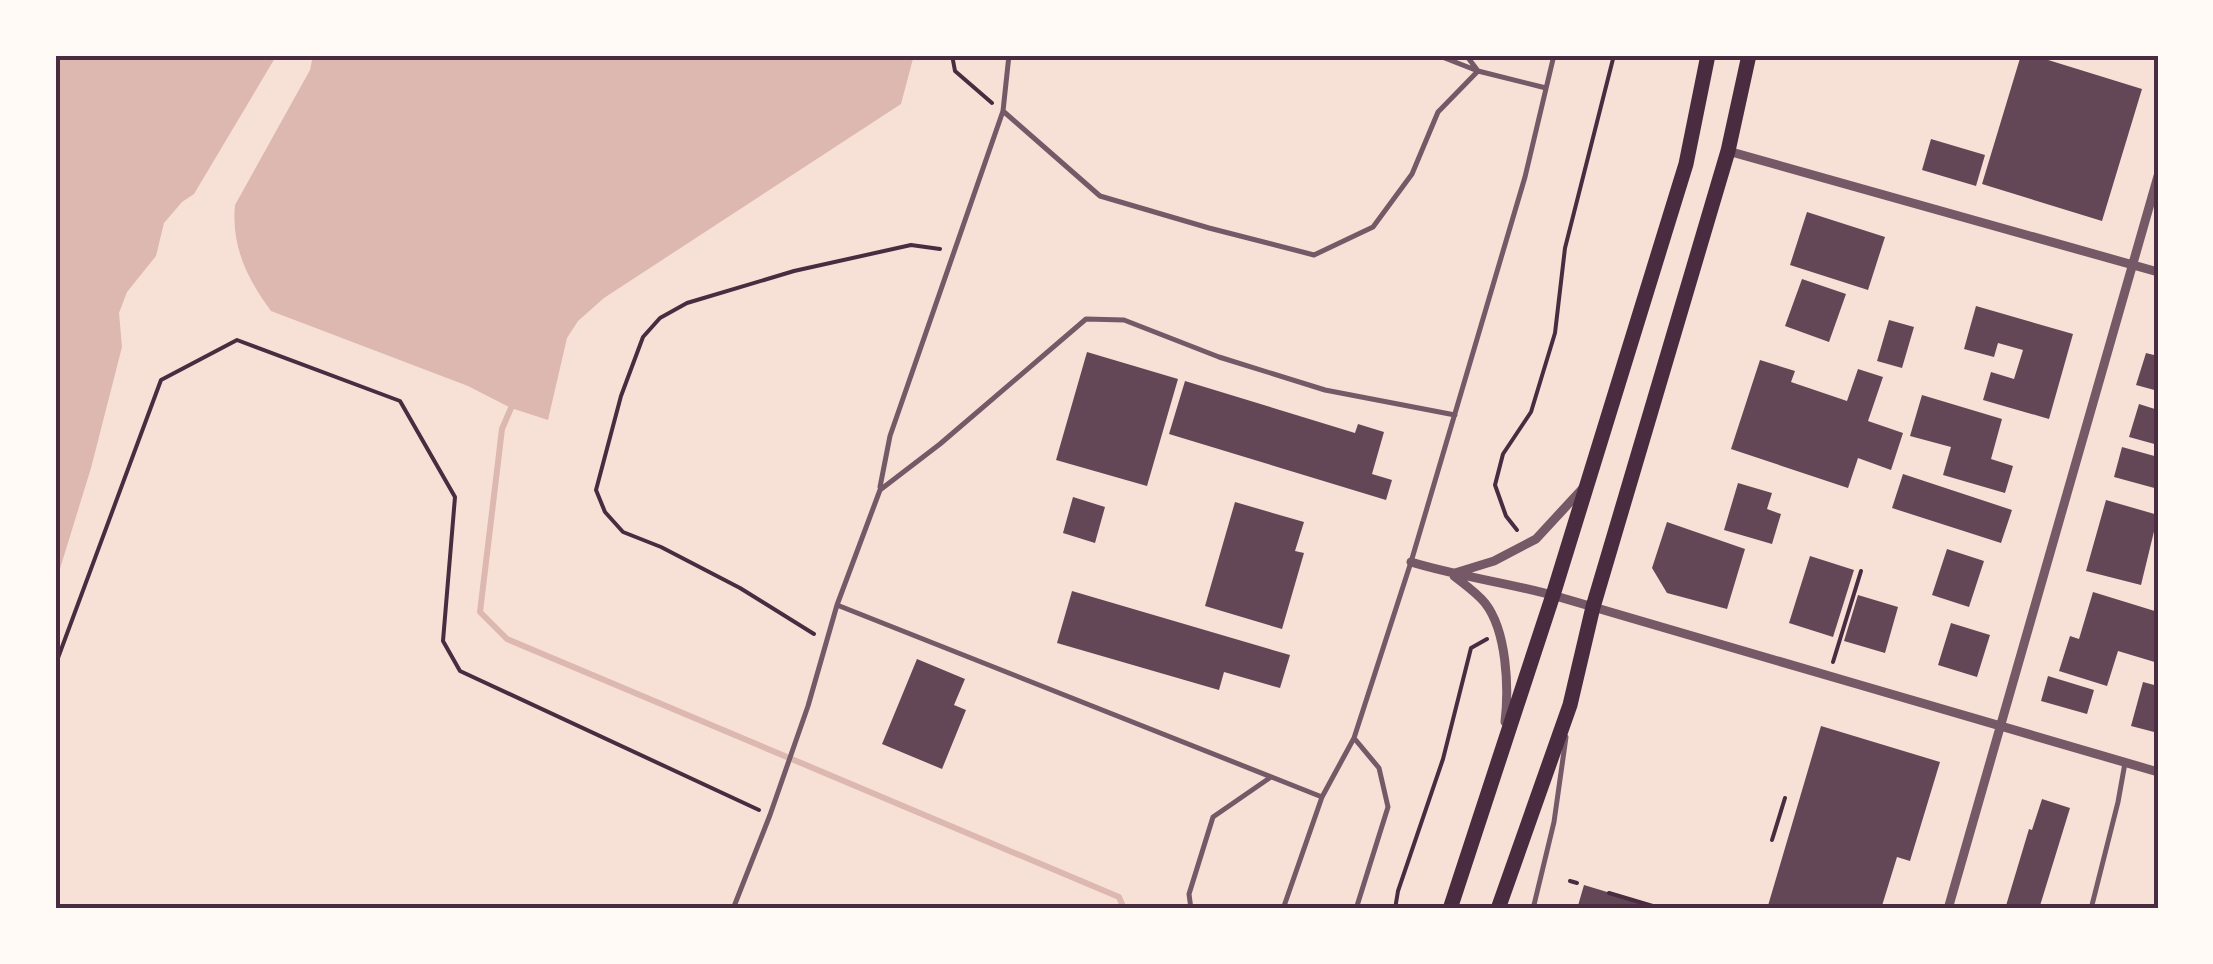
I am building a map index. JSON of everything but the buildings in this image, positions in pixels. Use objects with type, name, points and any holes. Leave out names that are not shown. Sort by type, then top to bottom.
[{"type":"highway","points":[[1450,909],[1553,595],[1686,164],[1708,55]]},
{"type":"highway","points":[[1498,909],[1570,704],[1593,607],[1728,151],[1749,55]]},
{"type":"street","points":[[1728,151],[2158,272]]},
{"type":"street","points":[[1948,909],[2158,176]]},
{"type":"street","points":[[1452,574],[1494,561],[1528,544],[1549,527],[1589,481]]},
{"type":"street","points":[[1412,562],[1553,595],[2158,772]]},
{"type":"street","points":[[1452,574],[1485,602],[1500,631],[1508,697],[1501,754]]},
{"type":"lane","points":[[733,909],[808,706],[838,605],[880,490],[890,436],[1003,111],[1010,55]]},
{"type":"lane","points":[[1438,55],[1478,71],[1546,88]]},
{"type":"lane","points":[[1466,55],[1478,71]]},
{"type":"lane","points":[[1282,909],[1322,797],[1354,738],[1412,562],[1525,177],[1554,55]]},
{"type":"lane","points":[[1003,111],[1100,196],[1314,255],[1373,228],[1412,174],[1438,112],[1478,71]]},
{"type":"lane","points":[[880,490],[1086,319],[1124,320],[1219,357],[1324,390],[1455,416]]},
{"type":"lane","points":[[838,605],[1322,797]]},
{"type":"lane","points":[[1533,909],[1554,822],[1570,704]]},
{"type":"lane","points":[[1354,738],[1379,768],[1388,808],[1356,909]]},
{"type":"lane","points":[[2091,909],[2125,763]]},
{"type":"lane","points":[[1191,909],[1189,894],[1212,818],[1271,777]]},
{"type":"path","points":[[952,55],[955,71],[1003,111]]},
{"type":"path","points":[[1528,544],[1506,516],[1495,485],[1503,454],[1530,412],[1555,332],[1564,248],[1614,55]]},
{"type":"path","points":[[827,642],[740,588],[623,532],[605,512],[596,490],[621,396],[643,338],[660,318],[687,303],[794,270],[911,245],[954,250]]},
{"type":"path","points":[[55,666],[161,380],[237,340],[400,401],[455,498],[443,641],[460,671],[770,815]]},
{"type":"path","points":[[1829,674],[1862,571]]},
{"type":"path","points":[[1395,909],[1443,758],[1472,648],[1500,631]]},
{"type":"path","points":[[1772,840],[1784,798]]},
{"type":"path","points":[[1570,881],[1578,883]]},
{"type":"path","points":[[1609,892],[1656,907]]},
{"type":"shaded area","points":[[55,55],[275,58],[194,194],[164,223],[156,256],[127,292],[119,313],[122,347],[55,585]]},
{"type":"shaded area","points":[[313,55],[914,55],[901,104],[604,298],[578,321],[567,338],[548,420],[271,311],[262,299],[238,248],[235,205],[310,70]]},
{"type":"waterway","points":[[511,408],[502,429],[480,612],[507,639],[1119,897],[1124,909]]}]
